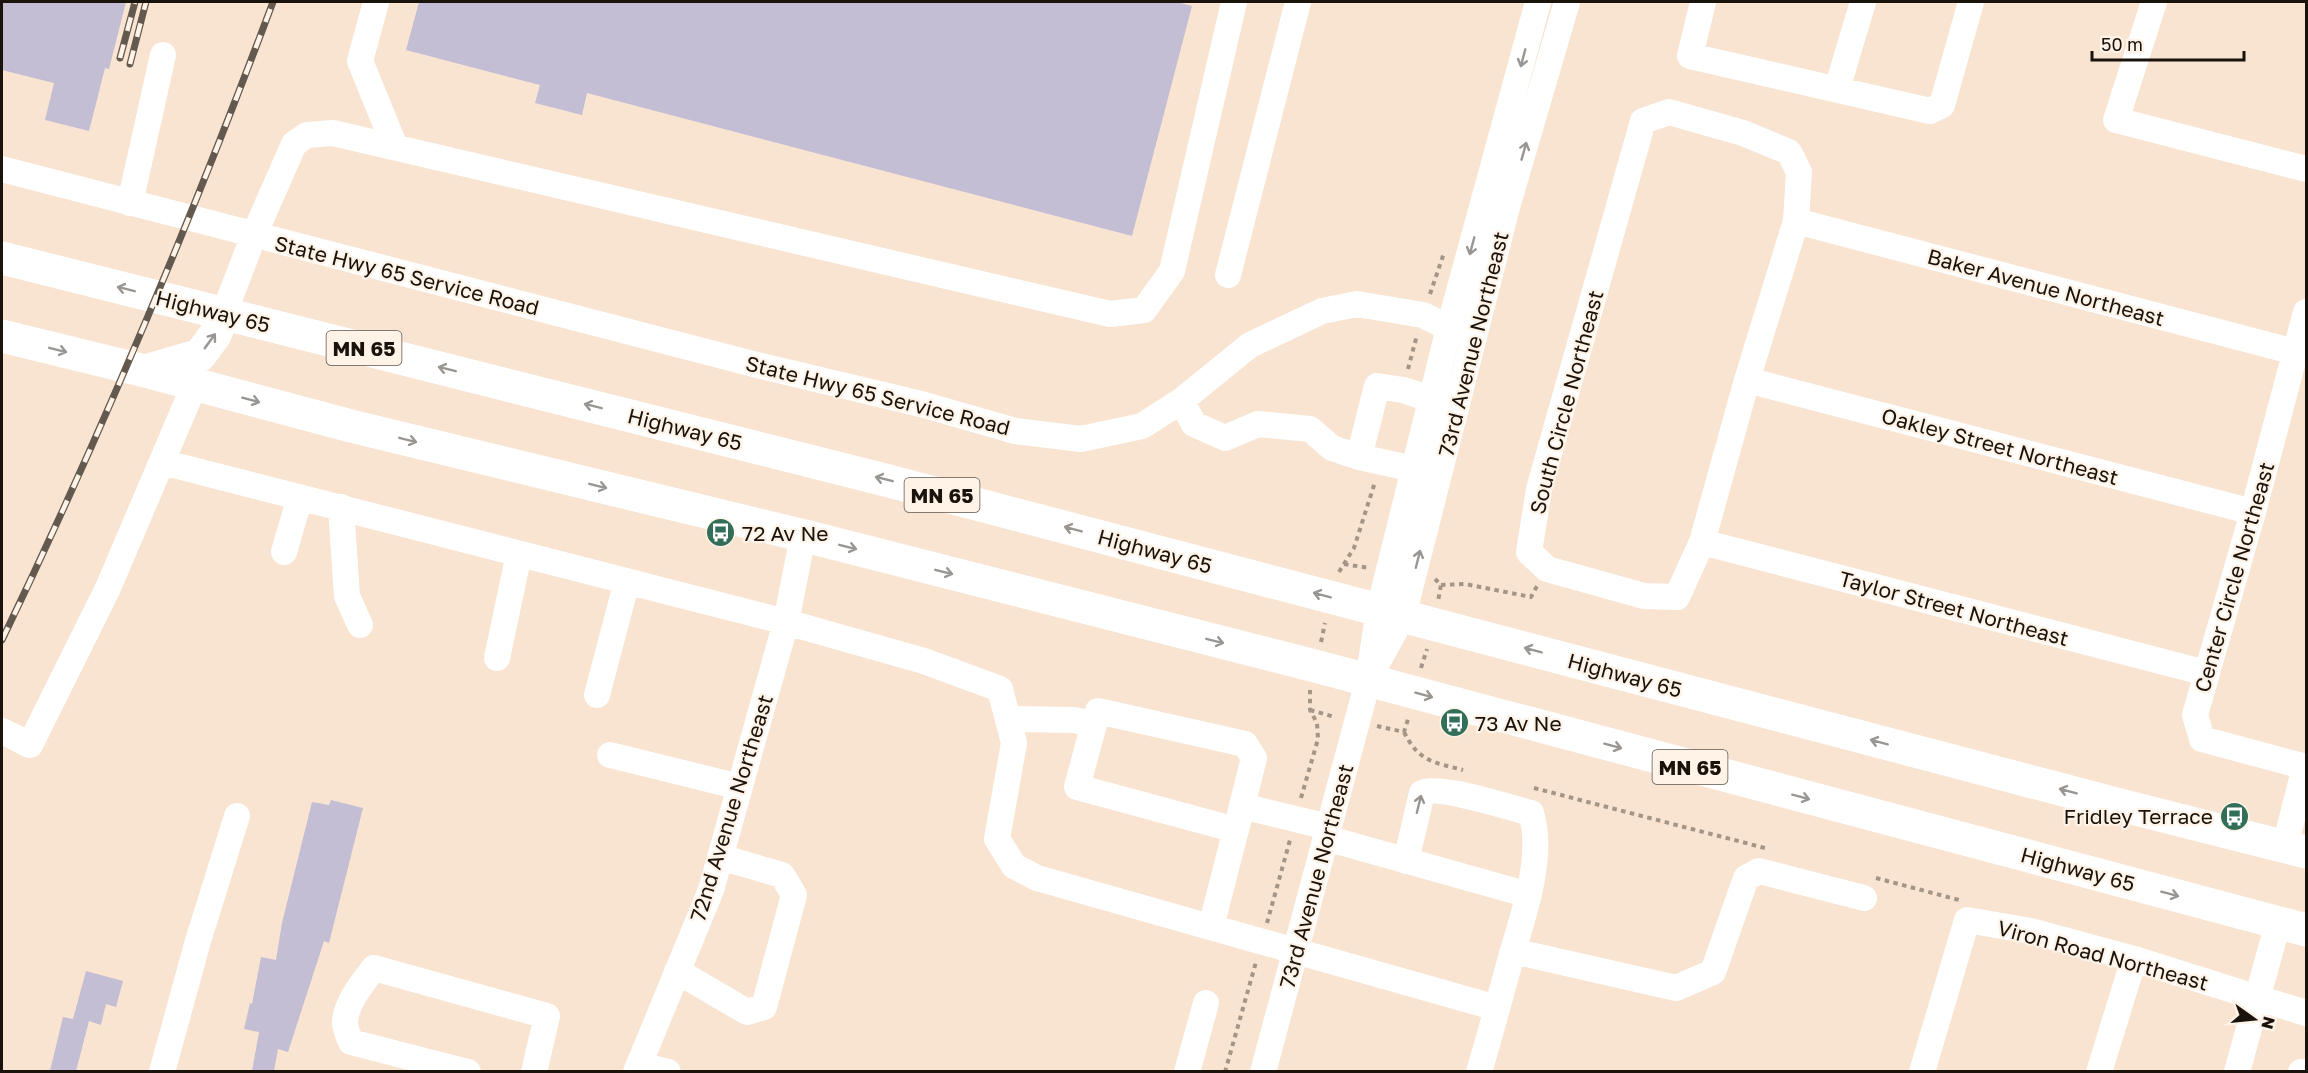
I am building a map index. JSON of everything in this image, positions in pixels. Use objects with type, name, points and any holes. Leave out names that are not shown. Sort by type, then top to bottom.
[{"type":"highway","name":"Highway 65","points":[[2,258],[885,480],[2124,806],[2296,849]]},
{"type":"highway","points":[[145,371],[200,355],[215,335],[224,313]]},
{"type":"highway","name":"Highway 65","points":[[2,336],[145,371],[194,386],[351,426],[803,536],[1315,666],[2293,926]]},
{"type":"street","points":[[376,2],[360,61],[395,147]]},
{"type":"street","points":[[254,235],[294,144],[307,135],[333,133],[1110,315],[1144,310],[1172,271],[1234,2]]},
{"type":"street","points":[[1228,275],[1298,2]]},
{"type":"street","name":"73rd Avenue Northeast","points":[[1391,613],[1414,470],[1431,399],[1538,2]]},
{"type":"street","name":"73rd Avenue Northeast","points":[[1263,1071],[1368,681],[1391,613],[1475,333],[1508,207],[1567,2]]},
{"type":"street","points":[[1703,2],[1690,56],[1930,111],[1942,105],[1971,2]]},
{"type":"street","points":[[1837,89],[1863,2]]},
{"type":"street","points":[[2154,2],[2116,120],[2307,169]]},
{"type":"street","points":[[130,203],[164,55]]},
{"type":"street","name":"South Circle Northeast","points":[[1669,112],[1743,134],[1789,152],[1798,172],[1796,221],[1747,380],[1702,542],[1677,597],[1644,596],[1547,570],[1529,552],[1539,489],[1643,122],[1669,112]]},
{"type":"street","name":"State Hwy 65 Service Road","points":[[2,169],[1015,430],[1081,439],[1142,426],[1181,401],[1250,345],[1322,311],[1357,304],[1423,315],[1449,328],[1475,333]]},
{"type":"street","name":"Baker Avenue Northeast","points":[[1796,221],[2295,352]]},
{"type":"street","name":"State Hwy 65 Service Road","points":[[224,313],[254,235]]},
{"type":"street","name":"Center Circle Northeast","points":[[2296,849],[2306,767],[2202,739],[2195,715],[2307,312]]},
{"type":"street","name":"Oakley Street Northeast","points":[[1747,380],[2253,512]]},
{"type":"street","points":[[2,731],[30,745],[108,588],[194,386]]},
{"type":"street","points":[[1371,459],[1377,386],[1403,390],[1431,399]]},
{"type":"street","points":[[1181,401],[1194,424],[1225,438],[1258,424],[1310,429],[1332,448],[1414,470]]},
{"type":"street","points":[[162,462],[786,622],[924,661],[1000,689],[1014,743],[997,839],[1014,867],[1037,878],[1497,1008]]},
{"type":"street","points":[[284,552],[300,497]]},
{"type":"street","points":[[341,507],[347,596],[360,626]]},
{"type":"street","name":"72nd Avenue Northeast","points":[[637,1068],[711,890],[786,622],[803,536]]},
{"type":"street","name":"Taylor Street Northeast","points":[[1702,542],[2206,673]]},
{"type":"street","points":[[498,658],[519,554]]},
{"type":"street","points":[[597,694],[627,581]]},
{"type":"street","points":[[1211,927],[1239,818],[1254,758],[1245,744],[1098,711],[1077,787],[1239,818],[1296,819],[1327,833],[1406,861],[1529,895]]},
{"type":"street","points":[[1008,719],[1074,720],[1094,724]]},
{"type":"street","points":[[610,755],[740,787]]},
{"type":"street","points":[[1406,861],[1422,793],[1429,789],[1531,813],[1536,828],[1529,895],[1479,1071]]},
{"type":"street","points":[[162,1071],[198,941],[237,816]]},
{"type":"street","points":[[677,971],[747,1012],[764,1007],[794,895],[782,876],[720,857]]},
{"type":"street","points":[[1513,951],[1676,988],[1713,972],[1746,878],[1759,871],[1867,887]]},
{"type":"street","points":[[1922,1071],[1967,920]]},
{"type":"street","name":"Viron Road Northeast","points":[[1967,920],[2031,931],[2134,959],[2307,1013]]},
{"type":"street","points":[[2237,1071],[2258,999],[2293,926]]},
{"type":"street","points":[[2099,1071],[2134,959]]},
{"type":"street","points":[[468,1071],[351,1042],[345,1024],[350,1006],[357,988],[374,968],[548,1016],[534,1071]]},
{"type":"street","points":[[1187,1071],[1206,1002]]},
{"type":"street","points":[[637,1068],[668,1071]]},
{"type":"path","points":[[1403,390],[1423,315],[1445,250]]},
{"type":"path","points":[[1226,1071],[1318,739],[1317,723],[1310,710],[1310,689],[1338,574],[1354,548],[1371,459]]},
{"type":"path","points":[[1441,585],[1465,584],[1531,597],[1547,570]]},
{"type":"path","points":[[1404,732],[1411,746],[1429,762],[1463,770]]},
{"type":"path","points":[[1532,788],[1769,849]]},
{"type":"path","points":[[1867,887],[1960,900],[1967,920]]},
{"type":"building","points":[[2,2],[126,2],[109,69],[105,68],[89,131],[45,120],[54,83],[2,70]]},
{"type":"building","points":[[419,2],[1177,2],[1192,6],[1132,236],[587,93],[582,115],[535,103],[540,85],[406,50]]},
{"type":"building","points":[[331,800],[363,808],[329,943],[324,941],[288,1052],[278,1049],[274,1071],[252,1071],[259,1032],[244,1029],[250,1003],[252,1004],[261,957],[276,960],[282,923],[312,802],[329,805]]},
{"type":"building","points":[[86,971],[123,981],[116,1007],[106,1004],[101,1025],[89,1021],[76,1071],[50,1071],[63,1017],[73,1019]]},
{"type":"railway","points":[[120,58],[135,2]]},
{"type":"railway","points":[[130,64],[146,2]]},
{"type":"railway","points":[[2,640],[145,324],[211,164],[273,2]]},
{"type":"place","name":"72 Av Ne","points":[[721,533]]},
{"type":"place","name":"73 Av Ne","points":[[1454,723]]},
{"type":"place","name":"Fridley Terrace","points":[[2234,816]]}]
